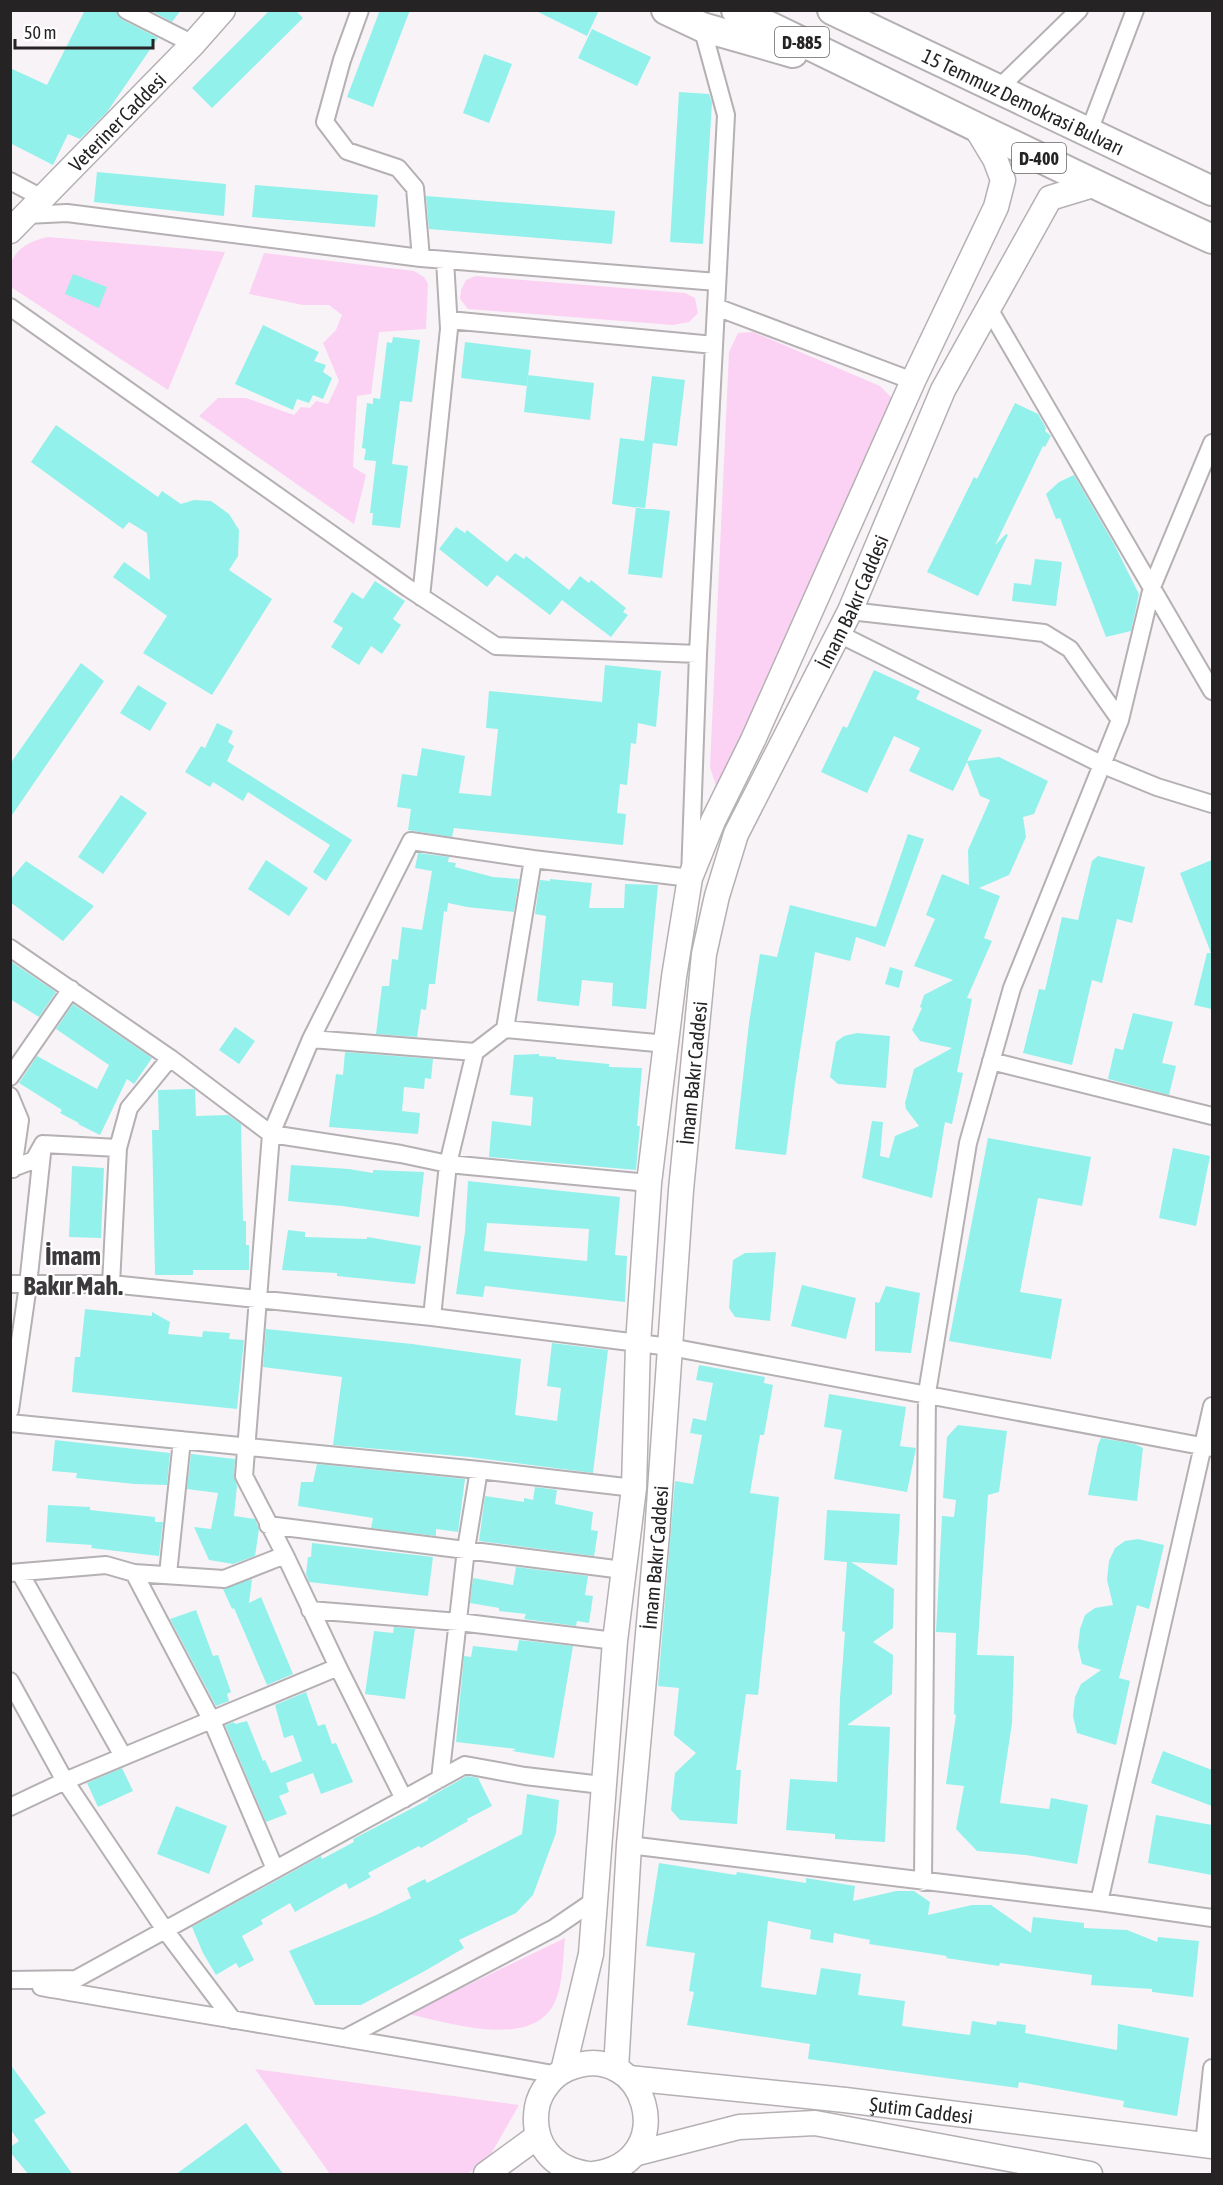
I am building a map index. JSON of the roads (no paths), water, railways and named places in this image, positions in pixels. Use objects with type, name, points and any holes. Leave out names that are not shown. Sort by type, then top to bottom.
[{"type":"highway","name":"D-400","points":[[666,10],[702,27],[868,73],[1093,185],[1212,239]]},
{"type":"highway","name":"D-885","points":[[736,10],[868,73]]},
{"type":"highway","name":"15 Temmuz Demokrasi Bulvarı","points":[[832,10],[999,88],[1088,134],[1212,191]]},
{"type":"highway","name":"D-400","points":[[868,10],[914,49]]},
{"type":"main road","name":"Veteriner Caddesi","points":[[26,215],[193,44],[223,10]]},
{"type":"main road","points":[[560,2073],[591,1954],[602,1785],[615,1641],[634,1488],[638,1344],[649,1183],[674,977],[690,878],[713,821],[753,740],[913,381],[996,207],[1003,180],[995,159],[975,126]]},
{"type":"main road","name":"İmam Bakır Caddesi","points":[[622,2074],[629,1845],[657,1534],[681,1190],[704,954],[717,896],[736,834],[850,611],[943,390],[1050,198],[1093,185]]},
{"type":"main road","points":[[589,2063],[602,2064],[622,2074],[640,2091],[646,2107],[643,2140],[634,2154],[622,2166],[607,2173],[582,2174],[558,2164],[546,2152],[538,2136],[535,2119],[538,2102],[546,2087],[560,2073],[589,2063]]},
{"type":"main road","name":"Şutim Caddesi","points":[[622,2074],[1208,2146]]},
{"type":"main road","name":"Şutim Caddesi","points":[[634,2154],[739,2127],[815,2124],[1090,2175]]},
{"type":"main road","points":[[486,2175],[538,2136]]},
{"type":"street","points":[[126,10],[193,44]]},
{"type":"street","points":[[360,10],[342,60],[325,122],[348,151],[398,168],[415,188],[421,258]]},
{"type":"street","points":[[999,88],[1079,10]]},
{"type":"street","points":[[1088,134],[1135,10]]},
{"type":"street","points":[[404,1798],[244,1476],[271,1134],[311,1039],[411,841],[533,859],[690,878],[698,654],[726,116],[702,27]]},
{"type":"street","points":[[10,181],[26,215],[68,213],[421,258],[717,282]]},
{"type":"street","points":[[421,597],[449,329],[445,260]]},
{"type":"street","points":[[10,307],[421,597],[496,646],[698,654]]},
{"type":"street","points":[[716,307],[913,381]]},
{"type":"street","points":[[988,307],[1212,691]]},
{"type":"street","points":[[448,320],[714,345]]},
{"type":"street","points":[[923,1882],[927,1393],[968,1143],[1012,988],[1120,720],[1152,587],[1207,471],[1212,443]]},
{"type":"street","points":[[850,611],[1044,633],[1070,650],[1120,720]]},
{"type":"street","points":[[839,634],[1101,764],[1157,787],[1212,804]]},
{"type":"street","points":[[505,1029],[533,859]]},
{"type":"street","points":[[10,948],[170,1058],[271,1134],[401,1154],[448,1164],[649,1183]]},
{"type":"street","points":[[10,1077],[71,989]]},
{"type":"street","points":[[432,1317],[448,1164],[475,1052],[505,1029],[667,1044]]},
{"type":"street","points":[[311,1039],[475,1052]]},
{"type":"street","points":[[111,1284],[118,1148],[129,1108],[170,1058]]},
{"type":"street","points":[[991,1061],[1212,1116]]},
{"type":"street","points":[[10,1096],[20,1120],[12,1169]]},
{"type":"street","points":[[43,1144],[118,1148]]},
{"type":"street","points":[[12,1169],[34,1160],[43,1144]]},
{"type":"street","points":[[10,1410],[28,1285],[43,1144]]},
{"type":"street","points":[[10,1284],[111,1284],[432,1317],[670,1347],[1208,1447]]},
{"type":"street","points":[[1099,1902],[1208,1447],[1212,1406]]},
{"type":"street","points":[[10,1423],[479,1470],[634,1488]]},
{"type":"street","points":[[168,1574],[182,1440]]},
{"type":"street","points":[[440,1779],[466,1549],[479,1470]]},
{"type":"street","points":[[268,1525],[623,1570]]},
{"type":"street","points":[[123,1756],[15,1573],[106,1565],[134,1573],[224,1580],[285,1555]]},
{"type":"street","points":[[134,1573],[212,1721],[275,1869]]},
{"type":"street","points":[[310,1610],[459,1622],[615,1641]]},
{"type":"street","points":[[10,1807],[123,1756],[338,1667]]},
{"type":"street","points":[[10,1681],[65,1781],[165,1930],[233,2020]]},
{"type":"street","points":[[10,1981],[76,1979],[465,1766],[602,1785]]},
{"type":"street","points":[[629,1845],[1099,1902],[1212,1918]]},
{"type":"street","points":[[347,2037],[554,1928],[595,1900]]},
{"type":"street","points":[[10,1981],[560,2073]]},
{"type":"street","points":[[1208,2146],[1212,2068]]},
{"type":"district","name":"İmam Bakır Mah.","points":[[73,1271]]}]
